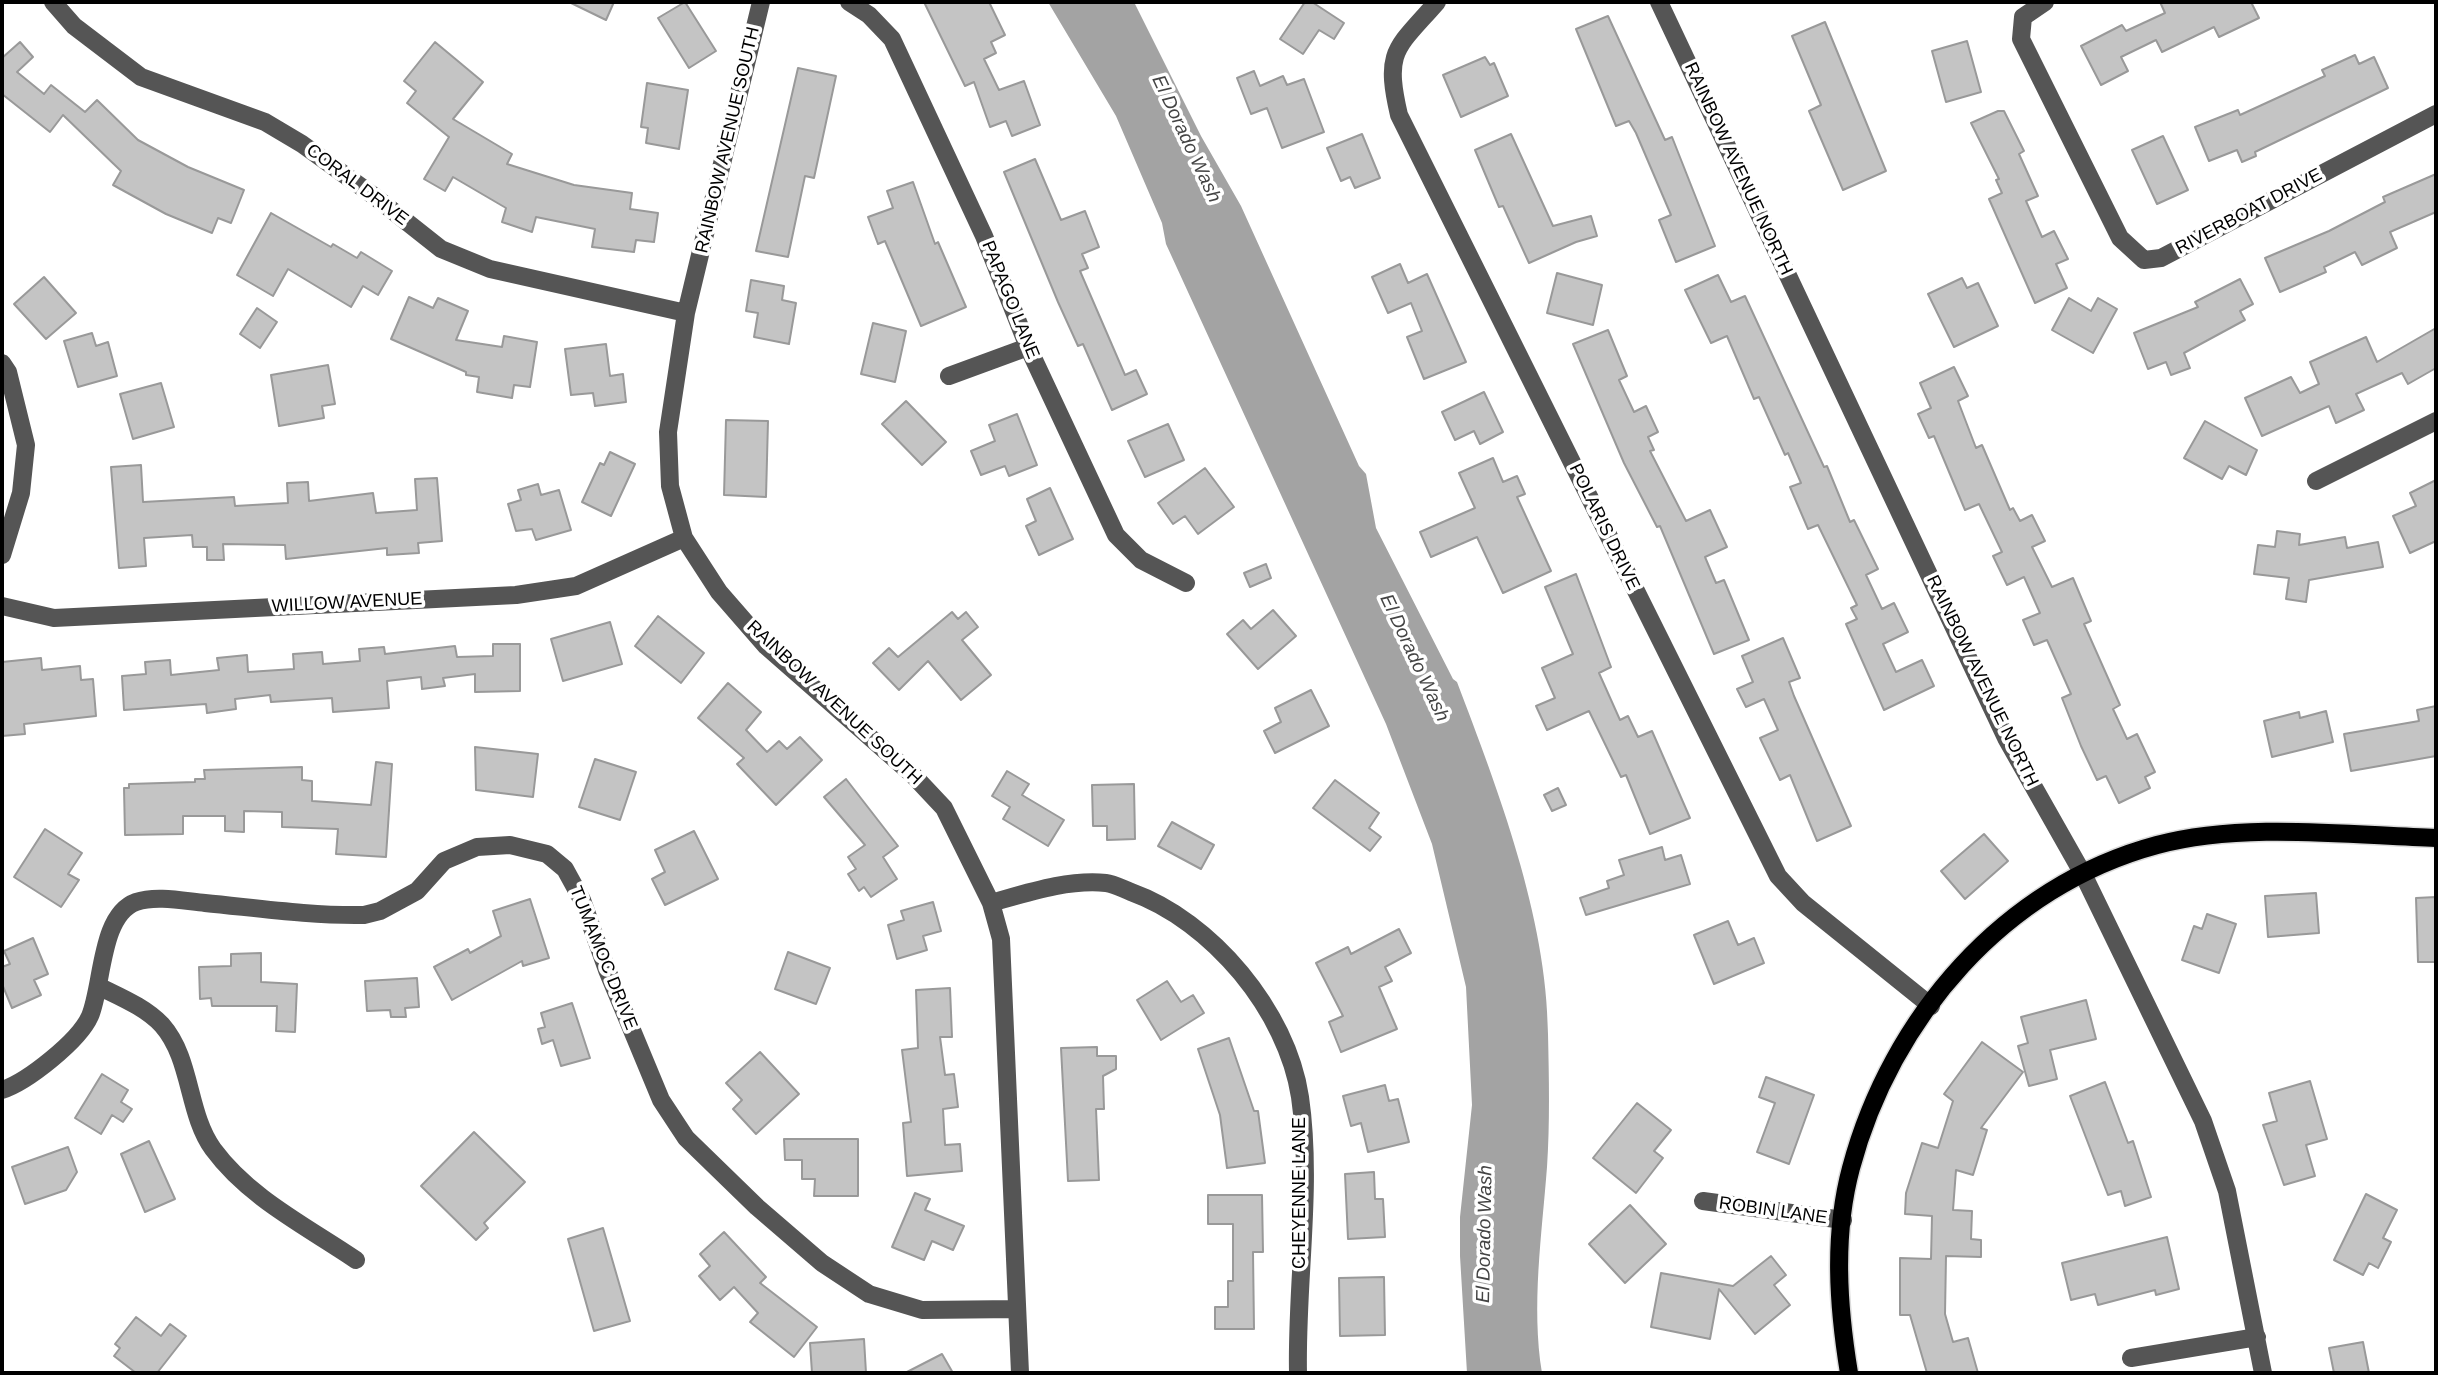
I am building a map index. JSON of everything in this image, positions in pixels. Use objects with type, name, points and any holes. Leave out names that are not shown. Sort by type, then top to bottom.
[{"type":"main road","points":[[1849,1373],[1841,1322],[1839,1271],[1851,1169],[1867,1122],[1906,1041],[1953,974],[2011,917],[2048,891],[2116,858],[2158,844],[2199,836],[2243,833],[2436,838]]},
{"type":"street","name":"CORAL DRIVE","points":[[53,2],[74,26],[141,76],[265,122],[374,196],[440,249],[490,269],[687,313]]},
{"type":"street","name":"RAINBOW AVENUE SOUTH","points":[[761,2],[687,313],[668,432],[670,486],[684,538],[719,592],[766,646],[913,775],[944,808],[991,903],[1001,939],[1020,1373]]},
{"type":"street","name":"PAPAGO LANE","points":[[849,2],[869,15],[891,39],[984,236],[1028,347],[1116,535],[1141,560],[1186,583]]},
{"type":"street","name":"POLARIS DRIVE","points":[[1437,2],[1394,51],[1391,71],[1399,115],[1778,876],[1803,903],[1931,1006]]},
{"type":"street","name":"RAINBOW AVENUE NORTH","points":[[1659,2],[2006,738],[2083,874],[2203,1121],[2227,1191],[2263,1373]]},
{"type":"street","name":"RIVERBOAT DRIVE","points":[[2045,2],[2023,17],[2021,39],[2120,238],[2144,260],[2161,258],[2436,114]]},
{"type":"street","points":[[949,376],[1028,347]]},
{"type":"street","points":[[2,363],[8,372],[26,445],[21,493],[2,555]]},
{"type":"street","points":[[2316,481],[2436,421]]},
{"type":"street","name":"WILLOW AVENUE","points":[[2,606],[54,618],[516,595],[576,586],[684,538]]},
{"type":"street","name":"TUMAMOC DRIVE","points":[[2,1090],[18,1085],[63,1048],[89,1018],[110,930],[122,909],[138,901],[171,900],[364,915],[380,912],[417,891],[444,861],[477,847],[510,845],[547,854],[565,869],[582,900],[607,970],[661,1100],[686,1138],[813,1255],[869,1294],[922,1310],[1017,1309]]},
{"type":"street","name":"CHEYENNE LANE","points":[[991,903],[1045,888],[1107,883],[1150,899],[1183,920],[1218,946],[1252,988],[1287,1051],[1300,1096],[1303,1153],[1298,1373]]},
{"type":"street","points":[[98,986],[138,1006],[163,1026],[178,1056],[195,1112],[211,1146],[242,1184],[356,1260]]},
{"type":"street","name":"ROBIN LANE","points":[[1703,1201],[1843,1220]]},
{"type":"street","points":[[2131,1358],[2258,1337]]},
{"type":"water","name":"El Dorado Wash","points":[[1048,2],[1134,2],[1201,136],[1241,206],[1359,466],[1366,474],[1376,528],[1453,679],[1457,682],[1504,810],[1530,900],[1545,990],[1549,1134],[1537,1296],[1542,1373],[1467,1373],[1460,1256],[1460,1217],[1472,1105],[1466,987],[1432,844],[1386,724],[1166,244],[1162,223],[1116,116]]},
{"type":"building","points":[[569,2],[614,2],[606,20]]},
{"type":"building","points":[[685,2],[716,51],[689,68],[658,18]]},
{"type":"building","points":[[924,2],[989,2],[1005,35],[991,42],[996,53],[984,59],[999,90],[1024,81],[1040,125],[1012,136],[1006,121],[990,127],[974,82],[965,86]]},
{"type":"building","points":[[1305,2],[1312,2],[1344,23],[1334,39],[1319,30],[1303,54],[1280,39]]},
{"type":"building","points":[[2160,2],[2251,2],[2259,18],[2219,37],[2214,27],[2162,52],[2156,40],[2121,57],[2128,71],[2101,85],[2081,46],[2122,25],[2126,31],[2165,13]]},
{"type":"building","points":[[1608,16],[1665,140],[1672,137],[1715,246],[1676,262],[1659,220],[1671,215],[1636,133],[1629,121],[1616,126],[1576,29]]},
{"type":"building","points":[[1825,22],[1886,171],[1843,190],[1809,111],[1821,105],[1792,36]]},
{"type":"building","points":[[1967,41],[1981,92],[1946,102],[1932,51]]},
{"type":"building","points":[[20,42],[33,57],[17,72],[44,94],[51,85],[85,112],[97,100],[138,140],[188,167],[244,190],[231,223],[218,218],[212,233],[166,214],[113,185],[121,171],[63,115],[50,132],[2,94],[2,58]]},
{"type":"building","points":[[435,42],[483,82],[453,119],[512,154],[507,164],[574,185],[632,193],[630,209],[658,213],[654,242],[636,240],[634,252],[592,247],[595,229],[536,217],[532,232],[502,222],[506,208],[453,177],[445,191],[424,179],[449,137],[407,103],[416,91],[404,81]]},
{"type":"building","points":[[2355,55],[2359,64],[2374,57],[2388,88],[2255,152],[2256,156],[2242,162],[2237,150],[2209,161],[2195,127],[2238,110],[2240,115],[2325,76],[2322,70]]},
{"type":"building","points":[[1485,57],[1490,65],[1494,63],[1508,96],[1461,117],[1443,75]]},
{"type":"building","points":[[798,68],[836,76],[814,178],[805,176],[788,257],[756,251]]},
{"type":"building","points":[[1254,71],[1260,86],[1283,76],[1287,85],[1304,79],[1324,132],[1282,148],[1267,108],[1251,114],[1237,78]]},
{"type":"building","points":[[647,83],[688,90],[679,149],[646,143],[648,128],[641,127]]},
{"type":"building","points":[[2004,111],[2024,151],[2019,154],[2038,196],[2026,201],[2042,237],[2054,231],[2068,259],[2056,264],[2067,288],[2035,303],[1989,199],[2002,193],[1996,180],[1999,179],[1971,123]]},
{"type":"building","points":[[1362,134],[1380,178],[1355,188],[1350,177],[1341,181],[1327,148]]},
{"type":"building","points":[[1511,134],[1553,226],[1591,216],[1597,236],[1576,242],[1529,263],[1503,206],[1499,207],[1475,150]]},
{"type":"building","points":[[2163,136],[2188,190],[2157,204],[2132,150]]},
{"type":"building","points":[[1035,159],[1061,220],[1085,211],[1099,247],[1082,254],[1088,268],[1080,271],[1125,375],[1136,370],[1147,394],[1112,410],[1083,344],[1078,346],[1058,302],[1004,172]]},
{"type":"building","points":[[2436,174],[2436,212],[2390,232],[2397,248],[2362,265],[2355,252],[2324,267],[2326,272],[2280,292],[2265,258],[2329,231],[2385,202],[2383,197]]},
{"type":"building","points":[[913,182],[935,244],[938,242],[966,307],[921,326],[885,241],[878,244],[868,217],[893,208],[887,191]]},
{"type":"building","points":[[271,213],[331,247],[333,244],[357,258],[361,252],[392,271],[378,295],[363,286],[351,307],[288,269],[273,296],[237,275]]},
{"type":"building","points":[[1400,264],[1408,283],[1427,274],[1466,362],[1424,379],[1407,337],[1422,331],[1411,303],[1388,313],[1372,277]]},
{"type":"building","points":[[1557,273],[1602,285],[1593,325],[1547,313]]},
{"type":"building","points":[[1718,275],[1731,302],[1745,296],[1824,467],[1827,466],[1850,522],[1854,520],[1878,569],[1866,575],[1882,609],[1894,603],[1908,632],[1883,644],[1896,672],[1922,660],[1934,686],[1884,710],[1846,624],[1857,619],[1851,608],[1857,605],[1818,525],[1808,529],[1790,487],[1801,483],[1788,453],[1785,455],[1759,397],[1754,399],[1727,336],[1711,343],[1685,290]]},
{"type":"building","points":[[44,277],[76,313],[46,339],[14,304]]},
{"type":"building","points":[[1962,278],[1967,288],[1978,283],[1998,326],[1954,347],[1928,294]]},
{"type":"building","points":[[2240,279],[2253,304],[2240,311],[2245,320],[2184,353],[2190,368],[2171,375],[2166,362],[2148,369],[2134,333],[2198,307],[2195,302]]},
{"type":"building","points":[[751,280],[784,286],[782,300],[796,303],[789,344],[754,337],[758,313],[746,311]]},
{"type":"building","points":[[409,297],[433,308],[438,298],[468,311],[456,340],[502,347],[504,336],[537,342],[530,387],[514,385],[512,398],[477,392],[479,377],[466,375],[466,372],[391,339]]},
{"type":"building","points":[[2069,298],[2091,311],[2098,298],[2117,309],[2093,353],[2052,330]]},
{"type":"building","points":[[257,308],[277,322],[260,348],[240,334]]},
{"type":"building","points":[[873,323],[906,331],[895,382],[861,374]]},
{"type":"building","points":[[2436,328],[2436,368],[2408,384],[2402,373],[2356,394],[2364,410],[2336,423],[2329,406],[2262,436],[2245,398],[2291,377],[2300,393],[2319,384],[2310,362],[2366,337],[2377,362]]},
{"type":"building","points":[[1608,330],[1627,376],[1619,380],[1634,412],[1646,406],[1658,432],[1648,437],[1654,450],[1650,451],[1686,521],[1710,510],[1727,547],[1705,557],[1716,583],[1724,580],[1749,640],[1714,654],[1660,526],[1657,527],[1624,463],[1573,344]]},
{"type":"building","points":[[92,333],[96,346],[108,342],[117,376],[78,387],[64,341]]},
{"type":"building","points":[[606,344],[610,376],[623,374],[626,402],[595,406],[593,393],[571,395],[565,349]]},
{"type":"building","points":[[328,365],[335,404],[322,406],[324,418],[279,426],[271,375]]},
{"type":"building","points":[[1954,367],[1968,396],[1958,401],[1976,448],[1982,445],[2010,510],[2013,508],[2020,521],[2032,515],[2045,541],[2032,547],[2052,587],[2073,578],[2091,621],[2084,624],[2120,705],[2113,709],[2127,739],[2137,734],[2155,772],[2145,777],[2150,788],[2119,803],[2106,776],[2097,780],[2081,746],[2062,698],[2071,694],[2047,640],[2034,645],[2023,620],[2040,613],[2024,577],[2007,585],[1993,556],[2002,552],[1979,504],[1965,510],[1934,436],[1929,438],[1918,414],[1931,408],[1920,383]]},
{"type":"building","points":[[161,383],[174,427],[133,439],[120,394]]},
{"type":"building","points":[[1484,392],[1503,432],[1480,444],[1474,431],[1455,440],[1442,412]]},
{"type":"building","points":[[906,401],[946,442],[922,465],[882,424]]},
{"type":"building","points":[[1017,414],[1037,465],[1009,476],[1005,466],[981,475],[971,451],[995,441],[989,425]]},
{"type":"building","points":[[726,420],[768,421],[766,497],[724,495]]},
{"type":"building","points":[[2205,421],[2257,450],[2246,475],[2229,466],[2222,479],[2184,458]]},
{"type":"building","points":[[1168,424],[1184,460],[1145,477],[1128,441]]},
{"type":"building","points":[[610,452],[635,464],[611,516],[582,502],[600,463],[604,465]]},
{"type":"building","points":[[1493,458],[1503,482],[1517,476],[1525,494],[1517,497],[1551,571],[1503,593],[1477,537],[1431,557],[1420,532],[1475,508],[1459,473]]},
{"type":"building","points":[[141,465],[143,502],[234,497],[235,506],[288,503],[287,483],[308,482],[309,501],[373,493],[376,513],[417,510],[415,479],[437,478],[442,541],[418,543],[419,553],[387,555],[387,548],[286,559],[285,545],[223,544],[224,560],[207,560],[207,547],[193,547],[192,535],[144,538],[146,566],[119,568],[111,467]]},
{"type":"building","points":[[1205,468],[1234,507],[1198,534],[1185,516],[1173,524],[1158,503]]},
{"type":"building","points":[[2436,480],[2436,541],[2410,553],[2393,516],[2416,506],[2410,493]]},
{"type":"building","points":[[538,484],[541,495],[559,490],[571,530],[536,540],[532,529],[516,531],[508,504],[521,500],[518,490]]},
{"type":"building","points":[[1050,488],[1073,539],[1039,555],[1026,526],[1036,521],[1027,499]]},
{"type":"building","points":[[2277,531],[2300,534],[2299,545],[2345,537],[2347,548],[2378,542],[2383,567],[2309,580],[2306,602],[2286,599],[2289,578],[2254,574],[2258,545],[2275,547]]},
{"type":"building","points":[[1266,564],[1271,578],[1250,587],[1244,573]]},
{"type":"building","points":[[1576,574],[1611,667],[1599,673],[1620,720],[1628,716],[1638,737],[1652,731],[1690,818],[1650,834],[1626,775],[1621,777],[1589,711],[1547,730],[1536,706],[1555,698],[1542,668],[1573,654],[1545,587]]},
{"type":"building","points":[[1273,610],[1296,636],[1258,669],[1227,634],[1243,620],[1251,629]]},
{"type":"building","points":[[952,612],[958,619],[966,612],[978,627],[962,640],[991,675],[961,700],[928,661],[899,690],[873,663],[889,648],[898,657]]},
{"type":"building","points":[[658,616],[704,653],[681,683],[635,646]]},
{"type":"building","points":[[610,622],[622,664],[563,681],[551,639]]},
{"type":"building","points":[[1783,638],[1800,678],[1789,682],[1794,696],[1851,826],[1817,841],[1790,775],[1780,780],[1760,738],[1778,730],[1764,699],[1746,707],[1737,689],[1753,682],[1742,656]]},
{"type":"building","points":[[493,644],[520,644],[520,691],[475,692],[475,674],[443,678],[445,686],[422,689],[421,677],[387,681],[389,708],[333,712],[332,698],[271,702],[270,695],[235,699],[236,709],[207,713],[206,704],[124,710],[122,676],[146,674],[145,662],[170,660],[171,675],[219,670],[217,658],[247,655],[248,672],[294,669],[293,654],[322,652],[323,664],[360,661],[359,649],[384,647],[385,654],[455,646],[457,657],[493,656]]},
{"type":"building","points":[[41,658],[42,670],[80,666],[81,680],[93,679],[96,716],[24,724],[25,734],[2,736],[2,662]]},
{"type":"building","points":[[728,683],[761,712],[746,730],[767,752],[779,741],[787,749],[800,737],[822,760],[776,805],[737,764],[744,758],[698,718]]},
{"type":"building","points":[[1311,690],[1329,726],[1275,753],[1264,731],[1281,722],[1275,708]]},
{"type":"building","points":[[2436,706],[2436,756],[2351,771],[2344,734],[2419,721],[2417,710]]},
{"type":"building","points":[[2326,711],[2333,742],[2272,757],[2264,721],[2299,712],[2300,718]]},
{"type":"building","points":[[475,747],[538,754],[533,797],[476,790]]},
{"type":"building","points":[[595,759],[636,772],[620,820],[579,807]]},
{"type":"building","points":[[376,762],[392,764],[386,857],[336,854],[338,829],[282,827],[282,812],[244,811],[244,832],[225,831],[225,816],[183,816],[183,834],[125,835],[124,788],[129,788],[129,784],[195,782],[195,779],[205,779],[204,770],[302,767],[302,780],[312,781],[312,801],[371,805]]},
{"type":"building","points":[[1007,771],[1029,784],[1022,795],[1064,820],[1048,846],[1003,819],[1010,807],[992,796]]},
{"type":"building","points":[[846,779],[898,846],[883,857],[897,879],[871,897],[864,887],[859,891],[848,874],[856,869],[848,857],[865,845],[824,797]]},
{"type":"building","points":[[1335,780],[1379,813],[1369,828],[1381,837],[1370,851],[1313,808]]},
{"type":"building","points":[[1134,784],[1135,839],[1107,840],[1107,826],[1093,826],[1092,785]]},
{"type":"building","points":[[1558,788],[1566,805],[1552,811],[1544,795]]},
{"type":"building","points":[[1172,822],[1214,845],[1201,869],[1158,846]]},
{"type":"building","points":[[45,829],[82,853],[68,874],[79,880],[61,907],[14,877]]},
{"type":"building","points":[[694,831],[718,879],[665,905],[652,879],[665,872],[655,850]]},
{"type":"building","points":[[1984,834],[2008,861],[1965,899],[1941,871]]},
{"type":"building","points":[[1662,847],[1665,860],[1681,855],[1690,884],[1586,915],[1580,898],[1609,888],[1607,881],[1624,875],[1619,860]]},
{"type":"building","points":[[2316,893],[2319,933],[2268,937],[2265,896]]},
{"type":"building","points":[[2436,897],[2436,962],[2418,962],[2416,898]]},
{"type":"building","points":[[530,899],[549,958],[523,966],[522,961],[452,1000],[434,967],[468,949],[470,953],[501,936],[493,911]]},
{"type":"building","points":[[933,902],[941,931],[923,936],[927,950],[897,959],[888,925],[904,920],[901,911]]},
{"type":"building","points":[[2207,914],[2236,924],[2219,973],[2182,960],[2194,926],[2202,929]]},
{"type":"building","points":[[1728,921],[1738,945],[1754,938],[1764,963],[1714,984],[1694,935]]},
{"type":"building","points":[[1399,929],[1411,953],[1385,967],[1392,981],[1379,987],[1397,1029],[1341,1052],[1329,1022],[1343,1016],[1316,963],[1348,947],[1351,954]]},
{"type":"building","points":[[33,938],[48,974],[34,980],[41,995],[12,1008],[2,984],[2,967],[10,964],[4,951]]},
{"type":"building","points":[[788,952],[830,968],[816,1004],[775,989]]},
{"type":"building","points":[[261,953],[261,982],[297,984],[295,1032],[276,1031],[277,1006],[212,1006],[211,998],[200,999],[199,967],[231,966],[231,954]]},
{"type":"building","points":[[417,978],[419,1007],[405,1008],[406,1017],[391,1017],[390,1010],[367,1011],[365,981]]},
{"type":"building","points":[[1167,981],[1181,1002],[1193,995],[1204,1013],[1161,1040],[1137,1000]]},
{"type":"building","points":[[950,988],[952,1037],[940,1037],[945,1075],[954,1074],[958,1107],[943,1109],[945,1145],[960,1144],[962,1171],[907,1176],[903,1123],[911,1122],[902,1050],[918,1048],[916,990]]},
{"type":"building","points":[[2086,1000],[2096,1039],[2050,1050],[2057,1079],[2029,1086],[2018,1046],[2028,1043],[2021,1017]]},
{"type":"building","points":[[572,1003],[590,1058],[561,1066],[553,1040],[542,1044],[538,1029],[545,1027],[541,1013]]},
{"type":"building","points":[[1229,1038],[1254,1111],[1258,1111],[1265,1163],[1227,1168],[1220,1115],[1198,1049]]},
{"type":"building","points":[[1982,1042],[2023,1072],[1981,1128],[1987,1130],[1973,1175],[1956,1170],[1953,1210],[1972,1211],[1971,1239],[1981,1240],[1981,1257],[1946,1256],[1945,1314],[1953,1342],[1968,1338],[1978,1373],[1927,1373],[1910,1315],[1900,1315],[1900,1258],[1931,1259],[1932,1216],[1905,1214],[1906,1193],[1922,1143],[1938,1148],[1953,1101],[1944,1094]]},
{"type":"building","points":[[1097,1047],[1097,1056],[1116,1056],[1116,1069],[1103,1076],[1104,1109],[1096,1109],[1099,1180],[1068,1181],[1061,1048]]},
{"type":"building","points":[[760,1052],[799,1094],[756,1134],[733,1109],[742,1100],[726,1083]]},
{"type":"building","points":[[102,1074],[128,1090],[121,1102],[132,1109],[123,1122],[112,1115],[101,1134],[75,1118]]},
{"type":"building","points":[[1766,1077],[1814,1095],[1789,1164],[1757,1152],[1775,1103],[1759,1097]]},
{"type":"building","points":[[2310,1081],[2327,1139],[2306,1145],[2315,1176],[2284,1185],[2263,1125],[2277,1121],[2269,1093]]},
{"type":"building","points":[[2105,1082],[2128,1143],[2133,1141],[2151,1197],[2125,1206],[2121,1191],[2108,1195],[2070,1096]]},
{"type":"building","points":[[1385,1085],[1389,1101],[1398,1099],[1409,1142],[1368,1152],[1361,1123],[1351,1126],[1343,1096]]},
{"type":"building","points":[[1637,1103],[1671,1130],[1654,1151],[1663,1158],[1636,1193],[1593,1158]]},
{"type":"building","points":[[474,1132],[525,1182],[484,1223],[488,1228],[476,1240],[421,1186]]},
{"type":"building","points":[[784,1139],[858,1139],[858,1196],[814,1196],[815,1179],[802,1179],[802,1160],[785,1160]]},
{"type":"building","points":[[149,1141],[175,1199],[145,1212],[121,1154]]},
{"type":"building","points":[[68,1147],[77,1172],[66,1190],[25,1204],[12,1167]]},
{"type":"building","points":[[1374,1172],[1375,1199],[1383,1199],[1385,1237],[1348,1239],[1345,1174]]},
{"type":"building","points":[[915,1193],[930,1199],[925,1210],[964,1226],[953,1250],[932,1241],[924,1260],[892,1247]]},
{"type":"building","points":[[2366,1194],[2397,1210],[2383,1238],[2391,1242],[2378,1268],[2369,1263],[2363,1275],[2334,1260]]},
{"type":"building","points":[[1208,1195],[1262,1195],[1263,1252],[1253,1252],[1254,1329],[1215,1329],[1215,1307],[1228,1307],[1228,1281],[1233,1281],[1233,1224],[1208,1224]]},
{"type":"building","points":[[1630,1205],[1666,1244],[1625,1283],[1589,1244]]},
{"type":"building","points":[[603,1228],[630,1321],[594,1331],[568,1239]]},
{"type":"building","points":[[724,1232],[766,1277],[760,1283],[817,1327],[794,1357],[750,1322],[758,1313],[734,1287],[720,1300],[699,1276],[710,1266],[700,1254]]},
{"type":"building","points":[[2167,1237],[2179,1289],[2156,1295],[2155,1290],[2098,1305],[2095,1294],[2071,1300],[2062,1263]]},
{"type":"building","points":[[1771,1256],[1786,1275],[1774,1285],[1790,1305],[1755,1334],[1719,1289],[1710,1339],[1651,1327],[1661,1273],[1733,1286]]},
{"type":"building","points":[[1384,1277],[1385,1335],[1340,1336],[1339,1278]]},
{"type":"building","points":[[136,1317],[161,1336],[170,1324],[186,1336],[157,1373],[136,1373],[114,1356],[120,1348],[115,1344]]},
{"type":"building","points":[[864,1339],[866,1373],[812,1373],[810,1343]]},
{"type":"building","points":[[2363,1342],[2369,1373],[2334,1373],[2329,1348]]},
{"type":"building","points":[[942,1354],[953,1373],[905,1373]]}]
